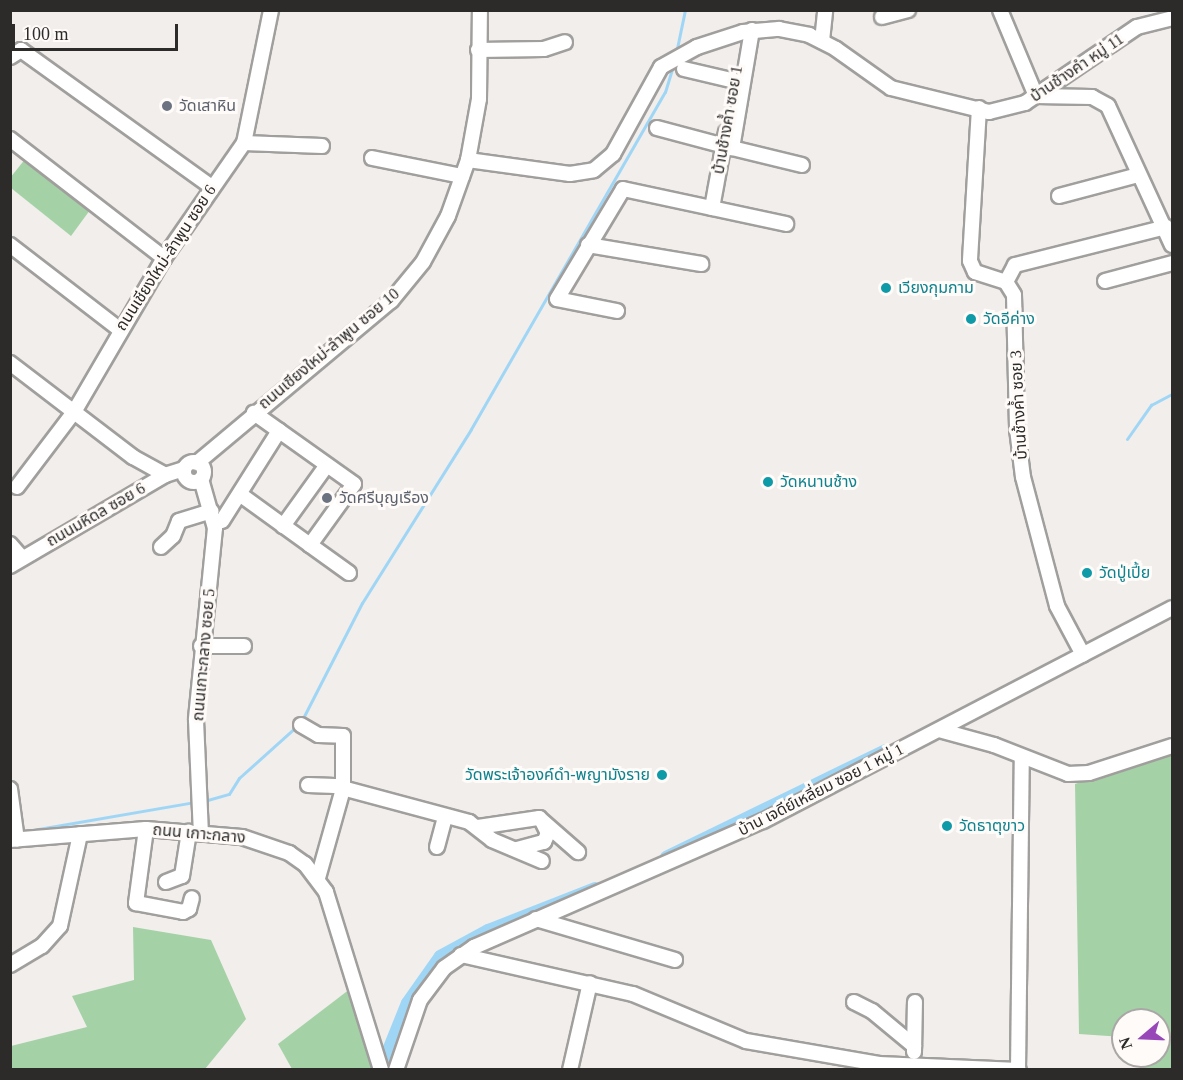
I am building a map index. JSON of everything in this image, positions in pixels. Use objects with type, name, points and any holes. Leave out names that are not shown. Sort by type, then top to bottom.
[{"type":"street","name":"ถนนเชียงใหม่-ลำพูน ซอย 6","points":[[17,487],[74,412],[119,329],[164,258],[244,143],[272,10]]},
{"type":"street","name":"ถนนเชียงใหม่-ลำพูน ซอย 10","points":[[197,463],[254,413],[392,301],[423,262],[448,216],[468,160],[479,99],[480,10]]},
{"type":"street","points":[[822,41],[825,10]]},
{"type":"street","points":[[882,17],[908,10]]},
{"type":"street","points":[[1000,10],[1036,96],[1092,97],[1108,106],[1138,175],[1166,212],[1166,227],[1173,245]]},
{"type":"street","name":"บ้านช้างคำ หมู่ 11","points":[[678,62],[748,31],[779,28],[822,41],[891,88],[979,108],[1005,110],[1036,96],[1153,16],[1173,18]]},
{"type":"street","points":[[748,31],[732,148],[802,165]]},
{"type":"street","name":"บ้านช้างค้ำ ซอย 1","points":[[712,208],[735,81],[748,31]]},
{"type":"street","points":[[478,50],[544,50],[565,42]]},
{"type":"street","points":[[10,57],[21,50],[212,187]]},
{"type":"street","points":[[468,160],[570,174],[594,170],[613,154],[648,83],[678,62],[735,81]]},
{"type":"street","points":[[979,108],[970,261],[975,272],[1006,282],[1015,265],[1166,227]]},
{"type":"street","points":[[657,128],[724,146]]},
{"type":"street","points":[[10,139],[164,258]]},
{"type":"street","points":[[244,143],[322,146]]},
{"type":"street","points":[[372,158],[462,176]]},
{"type":"street","points":[[1059,196],[1138,175]]},
{"type":"street","points":[[617,311],[557,299],[624,189],[786,224]]},
{"type":"street","points":[[10,245],[119,329]]},
{"type":"street","points":[[588,245],[700,264]]},
{"type":"street","points":[[1105,281],[1173,263]]},
{"type":"street","name":"บ้านช้างค้ำ ซอย 3","points":[[1006,282],[1014,295],[1017,429],[1023,477],[1057,606],[1081,651]]},
{"type":"street","points":[[10,363],[74,412],[165,475]]},
{"type":"street","points":[[254,413],[354,484],[310,546]]},
{"type":"street","points":[[222,521],[241,495],[279,431]]},
{"type":"street","points":[[190,463],[197,463],[203,468],[201,479],[190,482],[184,469],[190,463]]},
{"type":"street","points":[[283,526],[327,465]]},
{"type":"street","name":"ถนนมหิดล ซอย 6","points":[[10,566],[165,475],[184,469]]},
{"type":"street","name":"ถนนเกาะกลาง ซอย 5","points":[[166,882],[182,876],[197,829],[201,797],[196,720],[201,646],[212,576],[215,528],[201,479]]},
{"type":"street","points":[[241,495],[349,573]]},
{"type":"street","points":[[161,547],[173,536],[179,521],[212,511]]},
{"type":"street","points":[[10,544],[22,558]]},
{"type":"street","name":"บ้าน เจดีย์เหลี่ยม ซอย 1 หมู่ 1","points":[[396,1070],[420,1000],[444,968],[461,955],[536,919],[763,821],[939,730],[1081,651],[1173,608]]},
{"type":"street","points":[[201,646],[244,646]]},
{"type":"street","points":[[301,725],[318,735],[343,736],[343,789],[318,878]]},
{"type":"street","points":[[939,730],[1068,774],[1089,773],[1173,746]]},
{"type":"street","points":[[461,955],[633,994],[746,1041],[841,1064],[914,1068],[1019,1069],[1022,757]]},
{"type":"street","points":[[308,785],[343,789],[478,827],[539,818],[578,852]]},
{"type":"street","points":[[10,789],[14,840]]},
{"type":"street","points":[[437,847],[445,818]]},
{"type":"street","points":[[514,850],[544,843],[548,833],[542,821]]},
{"type":"street","points":[[478,827],[492,840],[542,861]]},
{"type":"street","name":"ถนน เกาะกลาง","points":[[14,840],[146,830],[197,829],[242,837],[278,847],[305,864],[318,878],[338,926],[381,1070]]},
{"type":"street","points":[[146,830],[136,903],[183,912],[189,909],[192,897]]},
{"type":"street","points":[[10,965],[42,946],[60,926],[80,834]]},
{"type":"street","points":[[536,919],[630,943],[675,960]]},
{"type":"street","points":[[570,1070],[590,983]]},
{"type":"street","points":[[854,1002],[872,1011],[914,1046]]},
{"type":"street","points":[[914,1068],[915,1002]]},
{"type":"green space","points":[[26,158],[90,210],[71,236],[11,188],[10,178]]},
{"type":"green space","points":[[1172,750],[1172,1069],[1141,1069],[1171,1068],[1171,1008],[1111,1008],[1111,1036],[1079,1034],[1075,784]]},
{"type":"green space","points":[[133,927],[211,940],[246,1019],[205,1069],[11,1069],[11,1046],[87,1027],[72,996],[134,980]]},
{"type":"green space","points":[[350,989],[372,1069],[292,1069],[278,1044]]},
{"type":"waterway","points":[[676,53],[685,10]]},
{"type":"waterway","points":[[301,722],[362,603],[471,429],[665,92],[673,65]]},
{"type":"waterway","points":[[1127,439],[1151,405],[1172,394]]},
{"type":"waterway","points":[[204,801],[229,794],[239,778],[297,726]]},
{"type":"waterway","points":[[666,857],[885,750]]},
{"type":"waterway","points":[[21,832],[195,802]]},
{"type":"waterway","points":[[380,1070],[407,1003],[440,956],[488,930],[595,888]]},
{"type":"place","name":"วัดเสาหิน","points":[[167,106]]},
{"type":"place","name":"เวียงกุมกาม","points":[[886,288]]},
{"type":"place","name":"วัดอีค่าง","points":[[971,319]]},
{"type":"place","name":"วัดหนานช้าง","points":[[768,482]]},
{"type":"place","name":"วัดศรีบุญเรือง","points":[[327,498]]},
{"type":"place","name":"วัดปู่เปี้ย","points":[[1087,573]]},
{"type":"place","name":"วัดพระเจ้าองค์ดำ-พญามังราย","points":[[662,775]]},
{"type":"place","name":"วัดธาตุขาว","points":[[947,826]]}]
